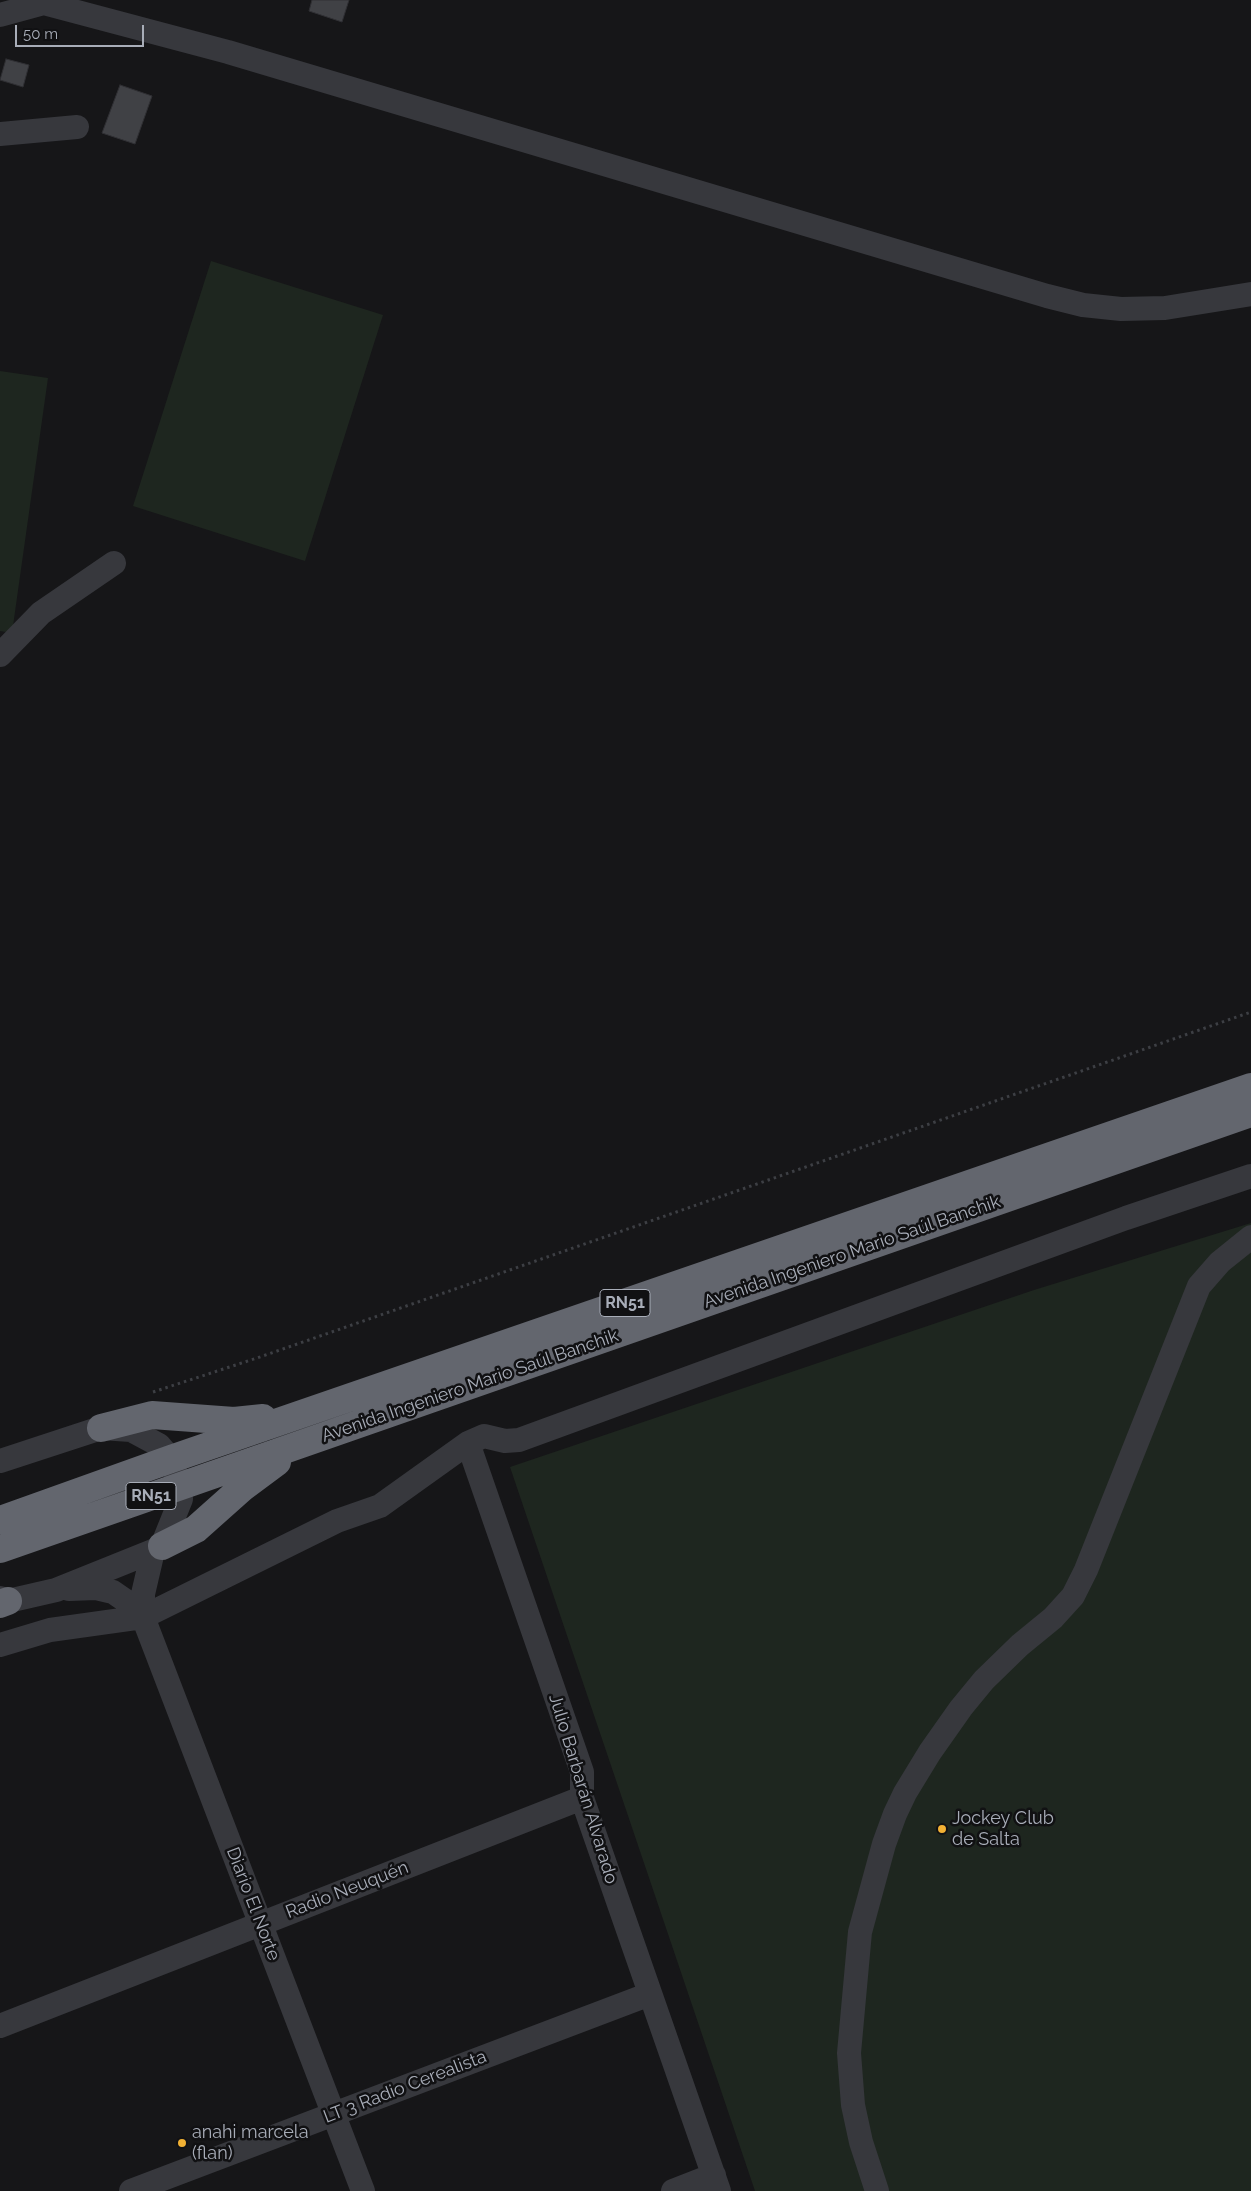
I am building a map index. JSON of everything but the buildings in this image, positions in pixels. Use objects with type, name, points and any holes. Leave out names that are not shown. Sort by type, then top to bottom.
[{"type":"highway","name":"Avenida Ingeniero Mario Saúl Banchik","points":[[0,1520],[170,1459],[1251,1086]]},
{"type":"highway","name":"Avenida Ingeniero Mario Saúl Banchik","points":[[0,1549],[1251,1113]]},
{"type":"highway","points":[[101,1428],[152,1415],[234,1421],[304,1414]]},
{"type":"highway","points":[[158,1548],[196,1529],[242,1488],[303,1444]]},
{"type":"street","points":[[0,15],[38,2],[228,52],[1047,296],[1083,305],[1121,309],[1165,308],[1251,294]]},
{"type":"street","points":[[0,134],[77,126]]},
{"type":"street","points":[[0,655],[41,613],[114,563]]},
{"type":"street","points":[[0,1645],[50,1630],[143,1617],[337,1521],[380,1506],[468,1443],[484,1436],[505,1441],[519,1440],[1126,1218],[1251,1176]]},
{"type":"street","points":[[877,2191],[861,2142],[853,2106],[849,2053],[860,1932],[884,1844],[895,1814],[920,1768],[961,1708],[984,1680],[1020,1645],[1053,1618],[1073,1596],[1086,1570],[1199,1286],[1220,1262],[1251,1237]]},
{"type":"street","points":[[0,1461],[101,1428],[131,1430],[159,1445],[170,1459],[180,1486],[181,1498],[177,1511],[158,1548],[142,1594],[143,1617]]},
{"type":"street","name":"Julio Barbarán Alvarado","points":[[468,1443],[582,1772],[582,1798],[717,2183]]},
{"type":"street","points":[[56,1590],[158,1548]]},
{"type":"street","points":[[3,1601],[56,1590],[96,1588],[113,1592],[143,1617]]},
{"type":"street","name":"Diario El Norte","points":[[143,1617],[363,2191]]},
{"type":"street","name":"Radio Neuquén","points":[[0,2026],[582,1798]]},
{"type":"street","name":"LT 3 Radio Cerealista","points":[[131,2191],[650,1994]]},
{"type":"street","points":[[673,2191],[717,2183]]},
{"type":"path","points":[[143,1395],[257,1358],[1251,1012]]},
{"type":"shaded area","points":[[211,261],[383,315],[305,561],[133,506]]},
{"type":"shaded area","points":[[0,371],[48,378],[12,633],[0,631]]},
{"type":"shaded area","name":"Jockey Club de Salta","points":[[1251,1223],[1251,2191],[755,2191],[510,1467],[1034,1290]]},
{"type":"place","name":"Jockey Club de Salta","points":[[942,1829]]},
{"type":"place","name":"anahi marcela (flan)","points":[[182,2143]]}]
